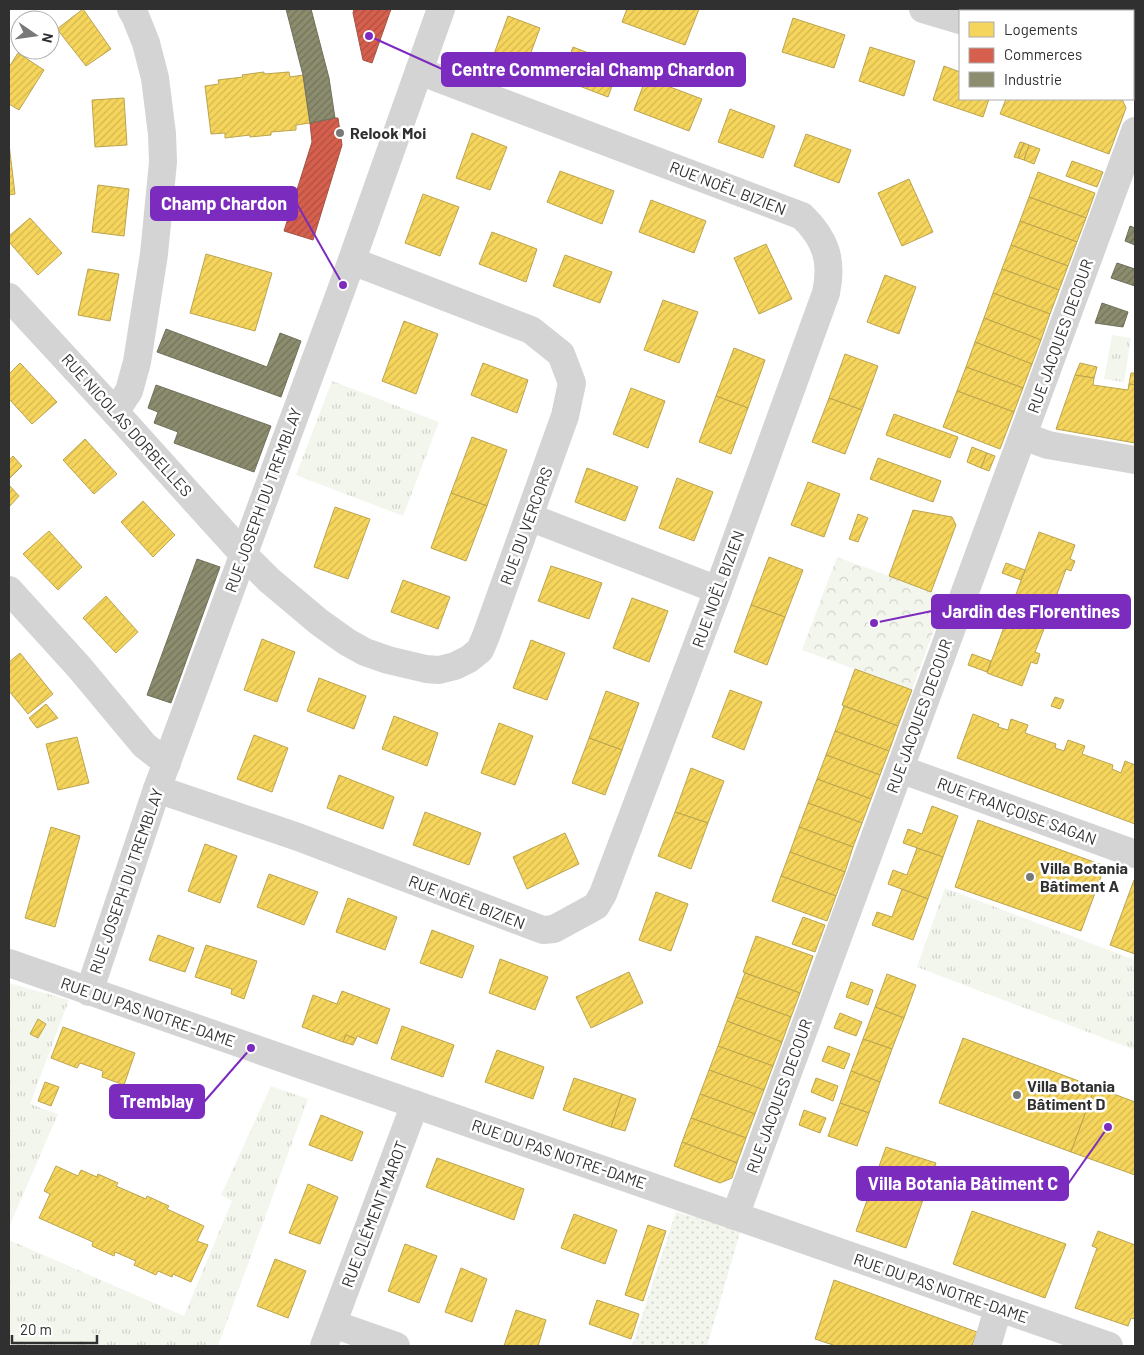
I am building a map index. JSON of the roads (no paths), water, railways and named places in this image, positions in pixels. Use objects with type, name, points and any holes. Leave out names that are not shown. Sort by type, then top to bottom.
[{"type":"street","points":[[115,412],[129,391],[137,362],[163,182],[162,134],[154,78],[146,43],[136,18],[130,9]]},
{"type":"street","name":"RUE JOSEPH DU TREMBLAY","points":[[88,992],[157,790],[352,261],[441,9]]},
{"type":"street","points":[[923,9],[959,20]]},
{"type":"street","name":"RUE NOËL BIZIEN","points":[[157,790],[298,837],[530,926],[543,930],[554,929],[596,906],[603,894],[718,590],[826,293],[830,276],[830,265],[820,238],[813,226],[802,216],[419,71]]},
{"type":"street","name":"RUE JACQUES DECOUR","points":[[735,1216],[1135,132]]},
{"type":"street","name":"RUE DU VERCORS","points":[[243,554],[269,580],[346,642],[365,652],[388,660],[426,669],[439,670],[455,666],[469,659],[480,650],[486,636],[565,416],[572,383],[561,354],[531,330],[352,261]]},
{"type":"street","name":"RUE NICOLAS DORBELLES","points":[[9,297],[243,554]]},
{"type":"street","points":[[1023,436],[1048,445],[1135,460]]},
{"type":"street","points":[[529,517],[718,590]]},
{"type":"street","points":[[9,590],[80,666],[144,745],[167,763]]},
{"type":"street","name":"RUE FRANÇOISE SAGAN","points":[[900,769],[1135,854]]},
{"type":"street","name":"RUE DU PAS NOTRE-DAME","points":[[9,963],[998,1309],[1109,1346]]},
{"type":"street","name":"RUE CLÉMENT MAROT","points":[[396,1346],[329,1335],[415,1104]]},
{"type":"street","points":[[987,1346],[998,1309]]},
{"type":"place","name":"Centre Commercial Champ Chardon","points":[[369,36]]},
{"type":"place","name":"Relook Moi","points":[[340,133]]},
{"type":"place","name":"Champ Chardon","points":[[343,285]]},
{"type":"place","name":"Jardin des Florentines","points":[[874,623]]},
{"type":"place","name":"Villa Botania Bâtiment A","points":[[1030,877]]},
{"type":"place","name":"Tremblay","points":[[251,1048]]},
{"type":"place","name":"Villa Botania Bâtiment D","points":[[1017,1095]]},
{"type":"place","name":"Villa Botania Bâtiment C","points":[[1108,1127]]}]
